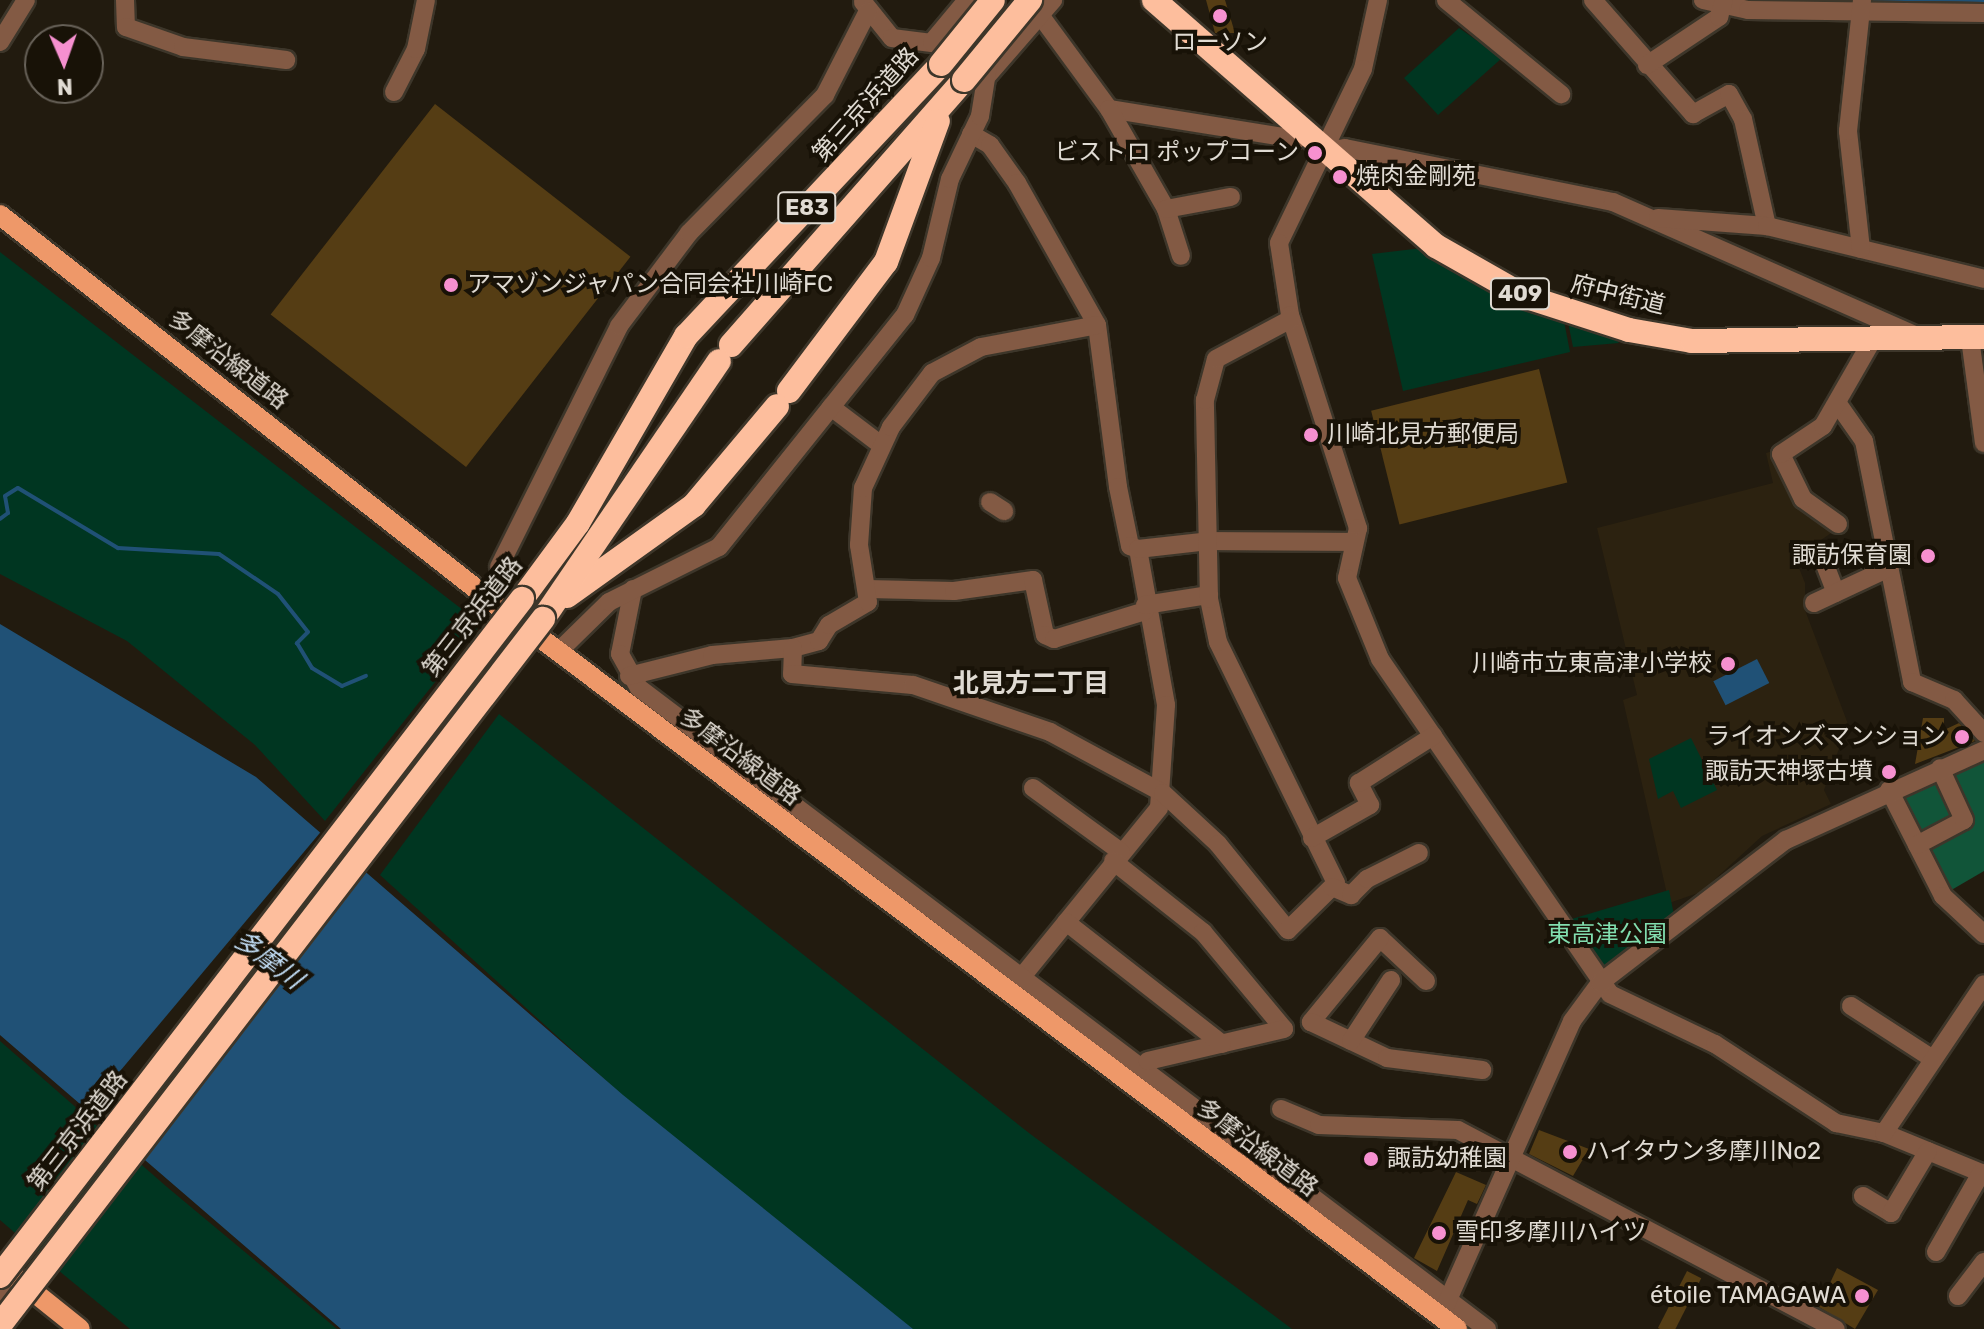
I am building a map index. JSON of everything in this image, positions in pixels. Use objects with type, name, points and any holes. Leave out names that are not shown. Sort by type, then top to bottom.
[{"type":"highway","name":"第三京浜道路","points":[[3,1290],[578,523],[686,336],[937,53],[993,0]]},
{"type":"highway","name":"府中街道","points":[[1154,0],[1436,246],[1559,310],[1692,341],[1977,337]]},
{"type":"highway","name":"E83","points":[[0,1325],[547,613],[725,353],[945,104],[979,79],[1031,4]]},
{"type":"highway","points":[[547,613],[694,505],[783,399],[886,262],[945,104]]},
{"type":"main road","name":"多摩沿線道路","points":[[0,215],[559,651],[1448,1316]]},
{"type":"main road","points":[[0,1265],[80,1329]]},
{"type":"street","points":[[0,42],[26,0]]},
{"type":"street","points":[[125,0],[126,27],[183,47],[286,60]]},
{"type":"street","points":[[394,92],[416,49],[426,0]]},
{"type":"street","points":[[937,53],[967,0]]},
{"type":"street","points":[[499,567],[619,326],[689,233],[825,95],[865,5],[892,38],[937,53],[971,48],[1005,0]]},
{"type":"street","points":[[1053,0],[1031,4],[1109,109],[1166,209],[1181,256]]},
{"type":"street","points":[[1378,0],[1363,69],[1279,243],[1291,319],[1343,472],[1354,542],[1347,578],[1380,659],[1600,983],[1715,1044],[1836,1123],[1884,1133],[1983,1174],[1936,1252]]},
{"type":"street","points":[[1446,0],[1561,94]]},
{"type":"street","points":[[1593,0],[1693,114],[1729,94],[1743,119],[1767,226]]},
{"type":"street","points":[[1703,0],[1724,4],[1861,6],[1984,13]]},
{"type":"street","points":[[1647,65],[1719,17],[1724,4]]},
{"type":"street","points":[[1861,6],[1848,166],[1861,249]]},
{"type":"street","points":[[559,651],[609,602],[719,547],[905,315],[971,134],[979,79],[971,48]]},
{"type":"street","points":[[1109,109],[1297,139],[1306,134]]},
{"type":"street","points":[[971,134],[990,145],[1017,183],[1097,325],[1118,487],[1130,546],[1138,549],[1209,541],[1354,542]]},
{"type":"street","points":[[1326,151],[1345,148],[1587,197],[1652,218],[1921,338]]},
{"type":"street","points":[[1166,209],[1231,197]]},
{"type":"street","points":[[1652,218],[1767,226],[1984,279]]},
{"type":"street","points":[[1291,319],[1216,359],[1205,400],[1209,595],[1218,642],[1312,838],[1332,887],[1351,895],[1367,879],[1419,853]]},
{"type":"street","points":[[629,676],[712,655],[793,648],[819,641],[829,625],[863,609],[868,589],[858,510],[881,445],[943,366],[999,343],[1097,325]]},
{"type":"street","points":[[1977,337],[1984,443]]},
{"type":"street","points":[[1838,524],[1803,499],[1781,454],[1816,432],[1838,404],[1873,339]]},
{"type":"street","points":[[1838,404],[1864,441],[1912,682],[1954,700],[1984,733]]},
{"type":"street","points":[[831,407],[881,445]]},
{"type":"street","points":[[1020,979],[1117,857],[1163,793],[1166,705],[1145,608],[1138,549]]},
{"type":"street","points":[[1824,562],[1836,593]]},
{"type":"street","points":[[1814,603],[1889,568]]},
{"type":"street","points":[[868,589],[954,591],[1033,580],[1045,635],[1054,639],[1145,608],[1209,595]]},
{"type":"street","points":[[633,589],[620,654],[629,676],[1448,1316],[1487,1329]]},
{"type":"street","points":[[793,648],[792,674],[943,693],[1105,755],[1163,793],[1218,844],[1286,929],[1332,887]]},
{"type":"street","points":[[1312,838],[1370,805],[1359,783],[1433,736]]},
{"type":"street","points":[[1448,1316],[1572,1021],[1600,983],[1773,848],[1889,790],[1984,750]]},
{"type":"street","points":[[1917,845],[1964,820],[1940,768]]},
{"type":"street","points":[[1033,788],[1203,932],[1284,1029],[1148,1061]]},
{"type":"street","points":[[1889,790],[1943,896],[1984,934]]},
{"type":"street","points":[[1066,922],[1222,1044]]},
{"type":"street","points":[[1426,981],[1380,938],[1311,1022],[1387,1058],[1482,1070]]},
{"type":"street","points":[[1351,1041],[1391,980]]},
{"type":"street","points":[[1884,1133],[1984,984]]},
{"type":"street","points":[[1851,1006],[1933,1059]]},
{"type":"street","points":[[1281,1109],[1319,1125],[1448,1127],[1836,1329]]},
{"type":"street","points":[[1863,1196],[1891,1213],[1928,1151]]},
{"type":"street","points":[[1958,1296],[1984,1262]]},
{"type":"shaded area","name":"川崎市立東高津小学校","points":[[1776,450],[1837,529],[1795,558],[1805,583],[1805,610],[1848,724],[1824,790],[1831,804],[1762,836],[1701,892],[1669,903],[1623,700],[1637,695],[1597,528],[1773,483],[1766,453]]},
{"type":"green space","points":[[1459,28],[1502,58],[1438,115],[1404,78]]},
{"type":"green space","points":[[1422,248],[1564,321],[1570,352],[1403,391],[1372,254]]},
{"type":"green space","points":[[0,252],[481,624],[325,821],[255,745],[127,641],[0,574]]},
{"type":"green space","points":[[1568,322],[1614,337],[1619,343],[1573,347]]},
{"type":"green space","points":[[499,714],[1029,1133],[1292,1329],[912,1329],[624,1097],[380,875]]},
{"type":"green space","points":[[1691,738],[1717,790],[1681,808],[1673,791],[1658,799],[1649,759]]},
{"type":"green space","points":[[1984,757],[1984,871],[1948,892],[1899,793]]},
{"type":"green space","name":"東高津公園","points":[[1669,890],[1674,915],[1600,971],[1565,921]]},
{"type":"green space","points":[[0,1041],[167,1187],[337,1329],[130,1329],[64,1275],[0,1220]]},
{"type":"water","name":"多摩川","points":[[0,624],[256,777],[623,1095],[913,1329],[341,1329],[0,1035]]},
{"type":"water","points":[[1757,659],[1769,683],[1726,705],[1713,681]]},
{"type":"pier","points":[[324,828],[371,867],[130,1154],[84,1115]]},
{"type":"building","name":"ローソン","points":[[1206,0],[1225,0],[1235,33],[1215,33]]},
{"type":"building","name":"アマゾンジャパン合同会社川崎FC","points":[[435,104],[630,257],[466,467],[271,314]]},
{"type":"building","points":[[1539,369],[1567,483],[1399,524],[1371,411]]},
{"type":"building","name":"ライオンズマンション","points":[[1923,718],[1944,718],[1944,730],[1959,723],[1975,741],[1915,764]]},
{"type":"building","name":"ハイタウン多摩川No2","points":[[1539,1130],[1589,1149],[1573,1176],[1529,1154]]},
{"type":"building","name":"雪印多摩川ハイツ","points":[[1456,1172],[1486,1185],[1477,1204],[1468,1200],[1437,1271],[1414,1258]]},
{"type":"building","name":"étoile TAMAGAWA","points":[[1837,1268],[1878,1290],[1855,1329],[1819,1307]]},
{"type":"building","points":[[1687,1271],[1701,1278],[1675,1329],[1658,1328]]},
{"type":"waterway","points":[[1779,0],[1982,4]]},
{"type":"waterway","points":[[0,519],[8,513],[5,496],[18,488],[118,548],[219,554],[278,594],[308,632],[297,643],[312,668],[342,686],[366,676]]},
{"type":"place","name":"ローソン","points":[[1220,16]]},
{"type":"place","name":"ビストロ ポップコーン","points":[[1315,153]]},
{"type":"place","name":"焼肉金剛苑","points":[[1340,177]]},
{"type":"place","name":"アマゾンジャパン合同会社川崎FC","points":[[451,285]]},
{"type":"place","name":"川崎北見方郵便局","points":[[1311,435]]},
{"type":"place","name":"諏訪保育園","points":[[1928,556]]},
{"type":"place","name":"川崎市立東高津小学校","points":[[1728,664]]},
{"type":"place","name":"ライオンズマンション","points":[[1962,737]]},
{"type":"place","name":"諏訪天神塚古墳","points":[[1889,772]]},
{"type":"place","name":"ハイタウン多摩川No2","points":[[1570,1152]]},
{"type":"place","name":"諏訪幼稚園","points":[[1371,1159]]},
{"type":"place","name":"雪印多摩川ハイツ","points":[[1439,1233]]},
{"type":"place","name":"étoile TAMAGAWA","points":[[1862,1296]]},
{"type":"district","name":"北見方二丁目","points":[[1031,684]]}]
